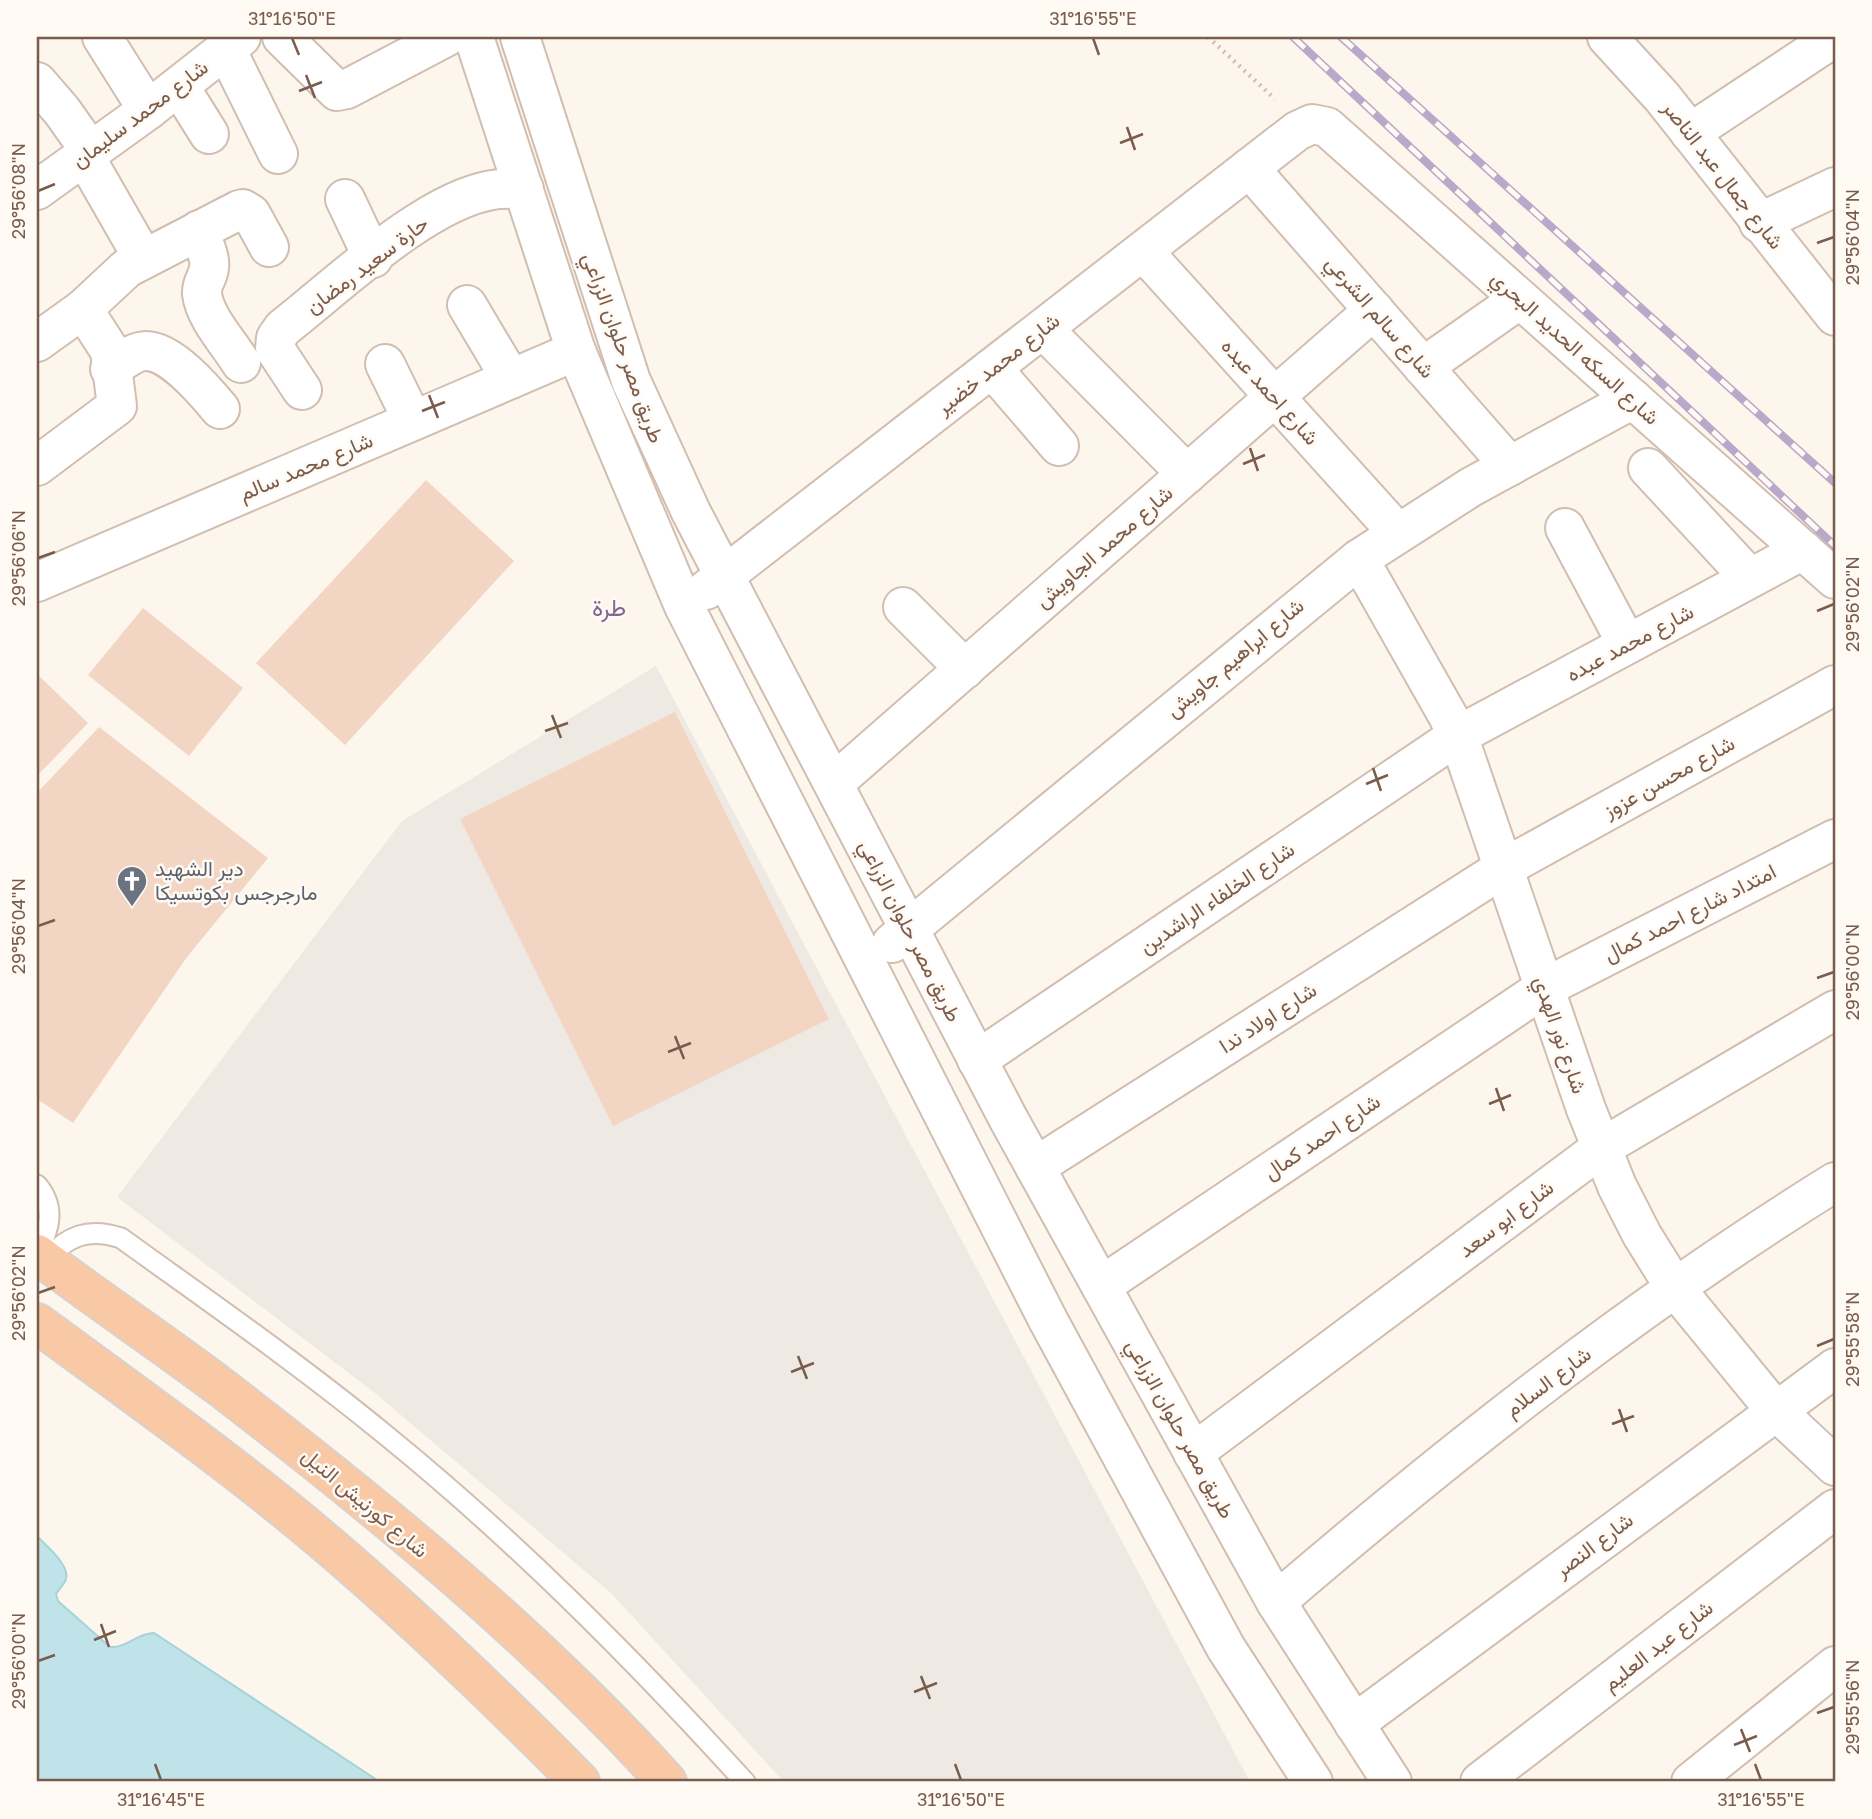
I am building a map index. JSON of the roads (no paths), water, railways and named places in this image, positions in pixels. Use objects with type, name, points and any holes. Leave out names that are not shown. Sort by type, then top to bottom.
[{"type":"highway","name":"شارع كورنيش النيل","points":[[39,1255],[310,1457],[484,1604],[620,1731],[667,1782]]},
{"type":"highway","points":[[37,1322],[223,1459],[321,1539],[510,1711],[580,1782]]},
{"type":"street","points":[[102,37],[148,110]]},
{"type":"street","points":[[282,37],[337,90],[347,89],[446,37]]},
{"type":"street","name":"طريق مصر حلوان الزراعي","points":[[474,37],[576,351],[684,606],[1068,1357],[1226,1648],[1312,1782]]},
{"type":"street","name":"شارع جمال عبد الناصر","points":[[1607,37],[1690,133],[1835,316]]},
{"type":"street","points":[[1690,133],[1835,37]]},
{"type":"street","name":"طريق مصر حلوان الزراعي","points":[[524,38],[631,381],[680,490],[1035,1167],[1276,1602],[1392,1782]]},
{"type":"street","points":[[234,43],[278,154]]},
{"type":"street","name":"شارع محمد سليمان","points":[[37,190],[148,110],[234,43]]},
{"type":"street","points":[[37,82],[62,111],[88,154],[143,258]]},
{"type":"street","points":[[180,86],[209,134]]},
{"type":"street","name":"شارع محمد خضير","points":[[684,606],[1308,125]]},
{"type":"street","name":"شارع السكه الحديد البحري","points":[[1308,125],[1327,127],[1835,579]]},
{"type":"street","name":"شارع سالم الشرعي","points":[[1249,168],[1510,466]]},
{"type":"street","points":[[1759,223],[1835,187]]},
{"type":"street","name":"حارة سعيد رمضان","points":[[302,390],[277,358],[276,338],[283,328],[407,230],[455,202],[491,190],[524,189]]},
{"type":"street","points":[[345,199],[373,258]]},
{"type":"street","points":[[37,342],[83,309],[111,281],[143,258],[243,209],[251,214],[269,247]]},
{"type":"street","points":[[198,230],[209,262],[209,271],[202,282],[202,296],[207,309],[241,363]]},
{"type":"street","name":"شارع احمد عبده","points":[[1143,251],[1396,532]]},
{"type":"street","points":[[1423,367],[1520,299]]},
{"type":"street","points":[[467,305],[511,379]]},
{"type":"street","points":[[37,466],[115,409],[118,401],[110,369],[108,346],[83,309]]},
{"type":"street","name":"شارع محمد الجاويش","points":[[834,783],[1374,310]]},
{"type":"street","points":[[1043,329],[1187,474]]},
{"type":"street","name":"شارع محمد سالم","points":[[37,582],[576,351]]},
{"type":"street","points":[[110,369],[139,352],[155,353],[191,377],[220,409]]},
{"type":"street","points":[[385,364],[414,421]]},
{"type":"street","points":[[992,368],[1059,446]]},
{"type":"street","name":"شارع ابراهيم جاويش","points":[[868,962],[1359,559],[1396,532],[1633,399]]},
{"type":"street","points":[[1648,468],[1750,578]]},
{"type":"street","points":[[1565,528],[1627,644]]},
{"type":"street","name":"شارع محمد عبده","points":[[1457,736],[1803,551]]},
{"type":"street","name":"شارع نور الهدي","points":[[1359,559],[1457,736],[1483,802],[1502,869],[1601,1148],[1642,1235],[1675,1288],[1775,1410],[1835,1466]]},
{"type":"street","points":[[903,607],[965,669]]},
{"type":"street","name":"شارع محسن عزوز","points":[[1502,869],[1835,685]]},
{"type":"street","name":"شارع الخلفاء الراشدين","points":[[977,1060],[1457,736]]},
{"type":"street","name":"امتداد شارع احمد كمال","points":[[1544,988],[1835,838]]},
{"type":"street","name":"شارع اولاد ندا","points":[[1035,1167],[1502,869]]},
{"type":"street","name":"شارع احمد كمال","points":[[1101,1286],[1544,988]]},
{"type":"street","name":"شارع ابو سعد","points":[[1193,1453],[1601,1148],[1835,1010]]},
{"type":"street","name":"شارع السلام","points":[[1276,1602],[1425,1476],[1538,1388],[1675,1288],[1835,1182]]},
{"type":"street","name":"شارع النصر","points":[[1354,1724],[1835,1368]]},
{"type":"street","name":"شارع عبد العليم","points":[[1480,1782],[1835,1509]]},
{"type":"street","points":[[1690,1782],[1835,1666]]},
{"type":"lane","points":[[37,1185],[46,1198],[50,1212],[49,1226],[39,1255]]},
{"type":"lane","points":[[39,1255],[75,1236],[93,1232],[121,1238],[289,1359],[399,1446],[554,1584],[632,1661],[745,1782]]},
{"type":"water","points":[[37,1536],[56,1556],[66,1574],[64,1583],[56,1594],[58,1601],[110,1647],[154,1633],[380,1782],[37,1782]]},
{"type":"railway","points":[[1293,37],[1835,546]]},
{"type":"railway","points":[[1341,37],[1835,483]]},
{"type":"place","name":"دير الشهيد مارجرجس بكوتسيكا","points":[[132,908]]},
{"type":"district","name":"طرة","points":[[609,608]]}]
